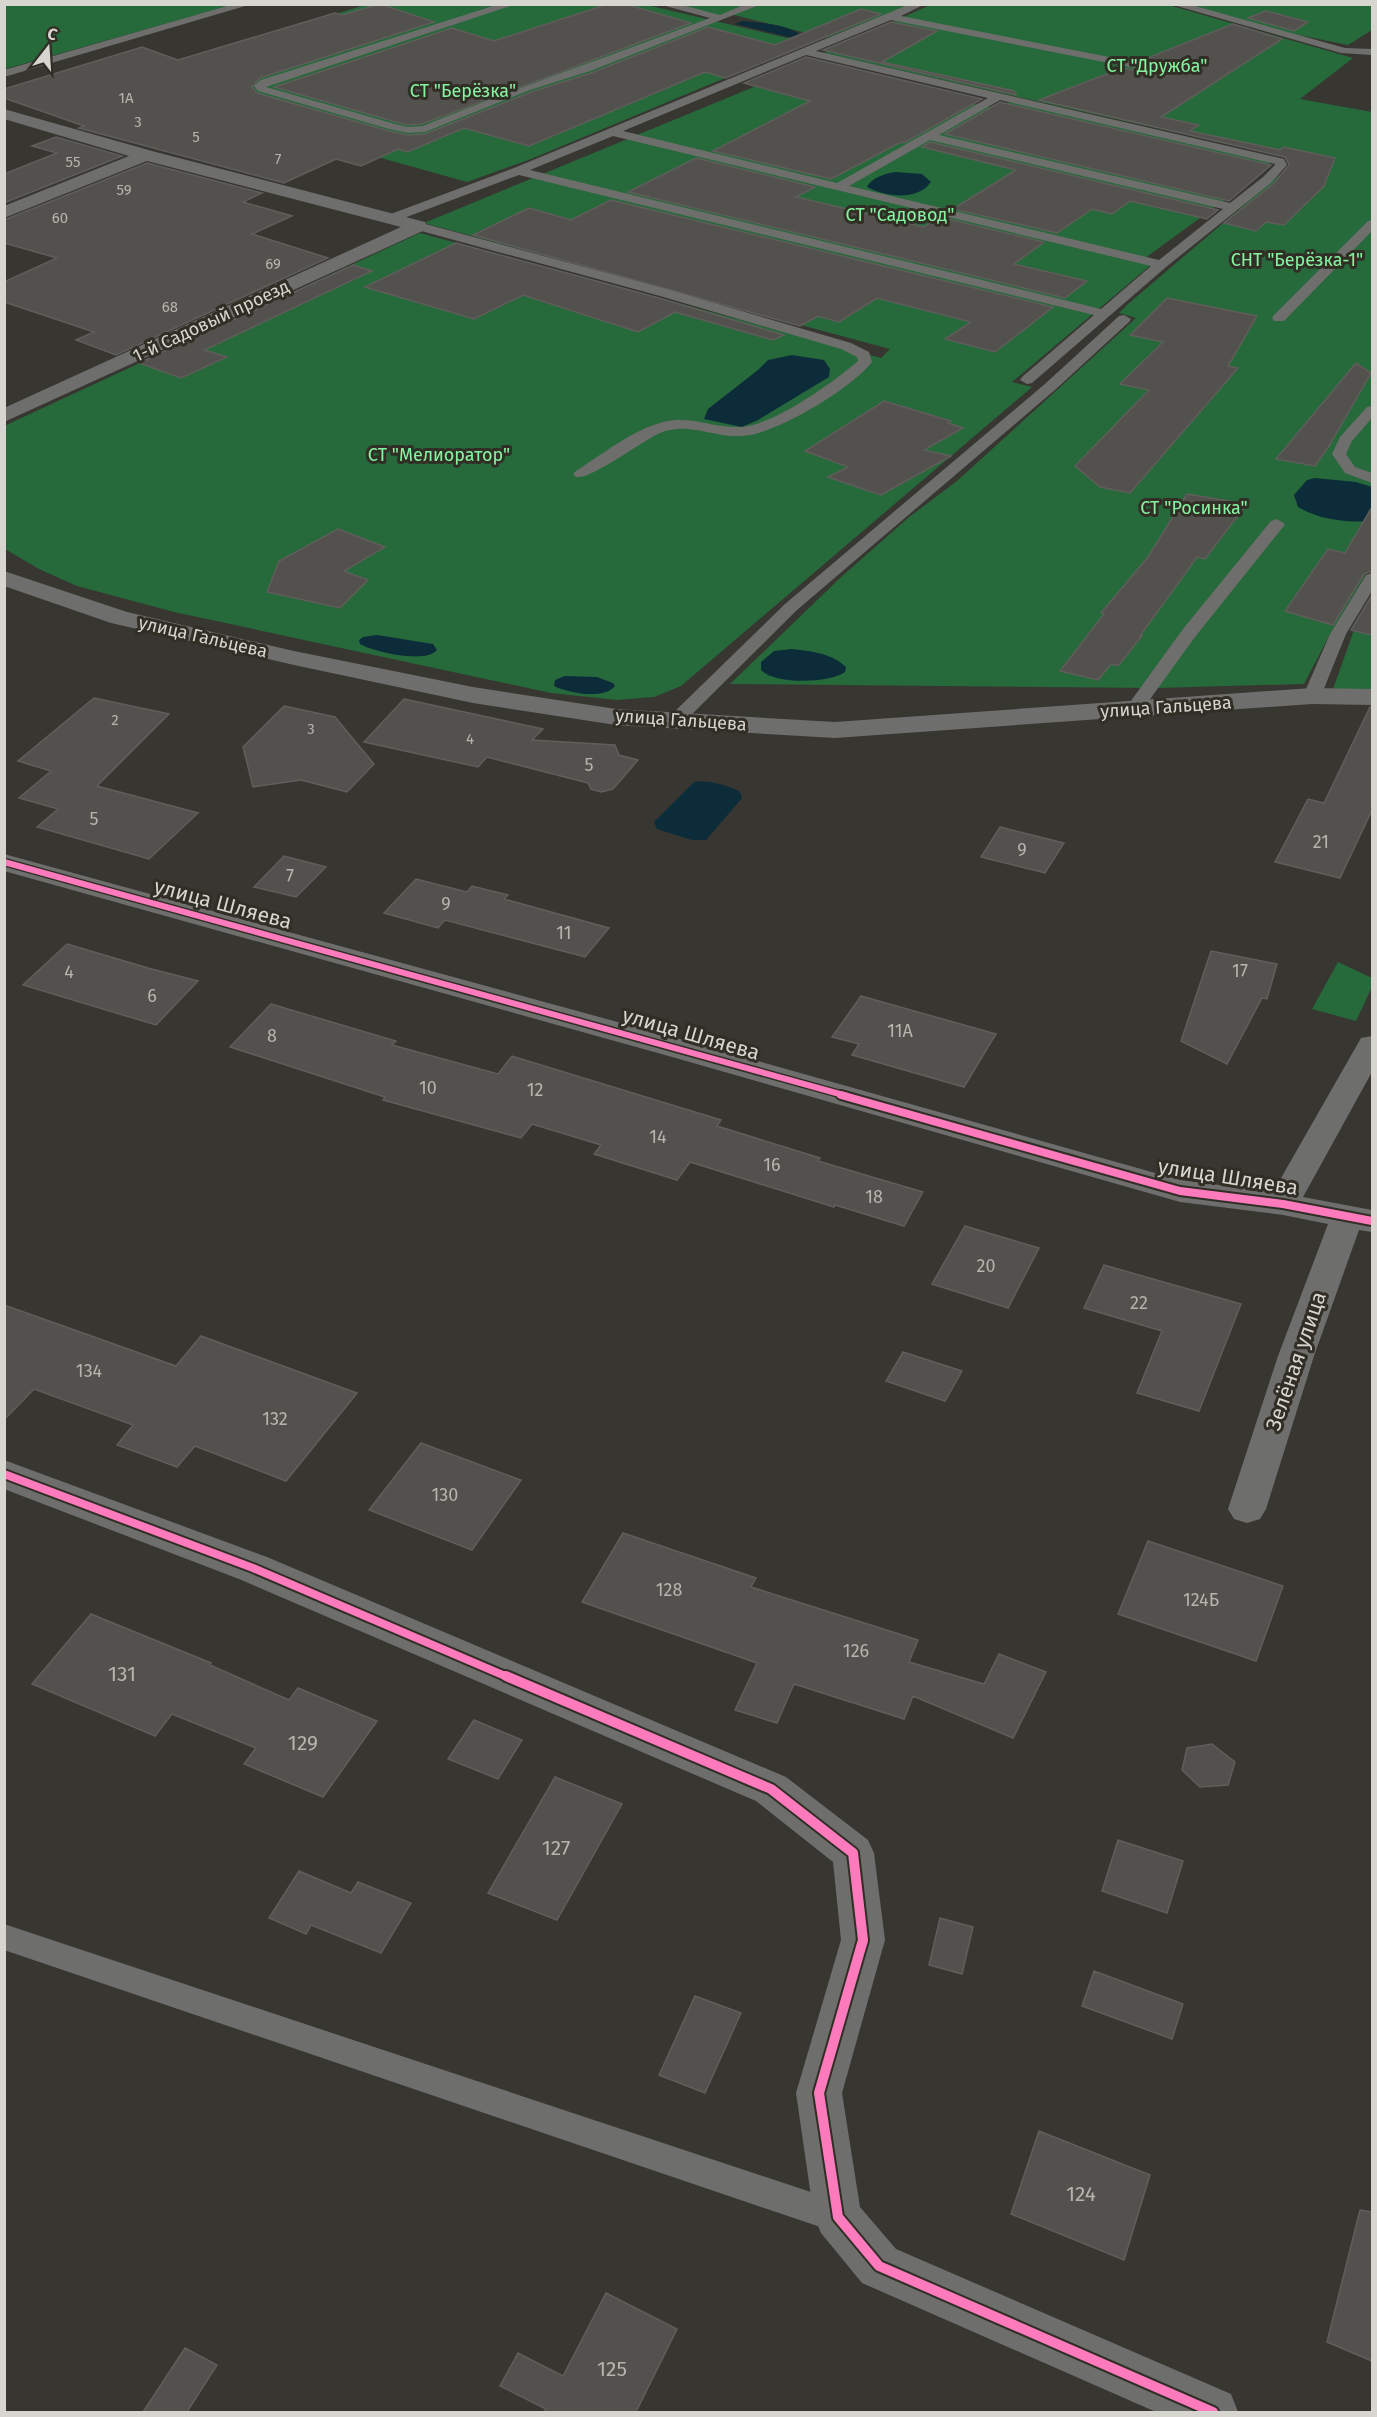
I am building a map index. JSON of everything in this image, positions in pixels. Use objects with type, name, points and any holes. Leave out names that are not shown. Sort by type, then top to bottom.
[{"type":"street","points":[[4,114],[146,155],[418,226]]},
{"type":"street","points":[[4,213],[146,155]]},
{"type":"street","name":"1-й Садовый проезд","points":[[4,416],[418,226]]},
{"type":"street","name":"улица Гальцева","points":[[4,578],[120,618],[294,658],[473,695],[616,717],[835,730],[1312,696],[1372,697]]},
{"type":"street","name":"улица Шляева","points":[[4,862],[676,1048],[1180,1191],[1283,1204],[1360,1218]]},
{"type":"street","points":[[1283,1204],[1372,1045]]},
{"type":"street","name":"Зелёная улица","points":[[1247,1509],[1296,1356],[1360,1218]]},
{"type":"street","points":[[4,1474],[253,1568],[771,1789],[853,1853],[862,1940],[819,2093],[838,2217],[879,2266],[1213,2412]]},
{"type":"lane","points":[[4,74],[247,4]]},
{"type":"lane","points":[[512,4],[260,86],[262,89],[393,127],[408,130],[425,129],[526,88],[586,69],[757,4]]},
{"type":"lane","points":[[663,4],[721,18]]},
{"type":"lane","points":[[392,218],[518,171],[920,4]]},
{"type":"lane","points":[[1175,4],[1372,59]]},
{"type":"lane","points":[[892,17],[1165,71]]},
{"type":"lane","points":[[1345,51],[1372,52]]},
{"type":"lane","points":[[806,52],[1280,162],[1281,165],[1267,180],[1161,264],[1027,380]]},
{"type":"lane","points":[[838,187],[998,97]]},
{"type":"lane","points":[[611,132],[1161,264]]},
{"type":"lane","points":[[929,136],[1231,207]]},
{"type":"lane","points":[[518,171],[1103,314]]},
{"type":"lane","points":[[1279,318],[1372,224]]},
{"type":"lane","points":[[418,226],[665,293],[846,346],[864,355],[865,362],[854,373],[812,401],[762,428],[739,432],[680,423],[664,426],[581,474]]},
{"type":"lane","points":[[675,721],[790,607],[1042,393],[1124,319]]},
{"type":"lane","points":[[1372,410],[1345,441],[1339,454],[1350,470],[1372,478]]},
{"type":"lane","points":[[1134,709],[1153,680],[1277,524]]},
{"type":"lane","points":[[1312,696],[1338,634],[1372,578]]},
{"type":"lane","points":[[4,1937],[838,2217]]},
{"type":"green space","points":[[5,4],[232,4],[232,5],[5,69]]},
{"type":"green space","name":"СТ \"Росинка\"","points":[[1165,4],[1353,58],[1300,99],[1372,112],[1372,564],[1329,636],[1304,684],[1157,688],[730,684],[840,578],[908,518],[957,481],[1136,318],[1119,313],[1128,304],[1297,160],[824,53],[930,5]]},
{"type":"green space","name":"СТ \"Берёзка\"","points":[[365,5],[647,5],[809,43],[531,159],[467,182],[112,83]]},
{"type":"green space","points":[[674,5],[910,5],[826,38],[726,13],[720,16]]},
{"type":"green space","points":[[1185,5],[1372,5],[1372,30],[1348,45],[1279,31]]},
{"type":"green space","name":"СТ \"Мелиоратор\"","points":[[819,60],[970,97],[974,104],[991,107],[1011,102],[1271,162],[1222,202],[1141,261],[1152,264],[1012,382],[1032,387],[681,686],[654,697],[617,700],[551,693],[174,612],[77,586],[39,569],[5,549],[4,426],[420,233],[881,358],[890,349],[424,223]]},
{"type":"green space","points":[[1372,602],[1372,690],[1333,689],[1354,630]]},
{"type":"green space","points":[[1338,962],[1372,978],[1372,987],[1356,1021],[1312,1009]]},
{"type":"water","points":[[743,21],[781,26],[801,35],[788,37],[735,24]]},
{"type":"water","points":[[896,172],[922,174],[931,182],[925,188],[910,195],[892,195],[867,187],[879,176]]},
{"type":"water","points":[[792,355],[824,360],[830,369],[829,377],[758,420],[742,427],[704,419],[708,409],[768,360]]},
{"type":"water","points":[[1315,478],[1356,482],[1372,487],[1372,521],[1334,520],[1298,507],[1294,495],[1307,480]]},
{"type":"water","points":[[377,635],[433,644],[437,650],[431,654],[411,656],[388,653],[360,644],[359,640],[363,637]]},
{"type":"water","points":[[792,649],[813,652],[834,659],[846,667],[845,672],[838,676],[803,681],[778,678],[761,670],[761,662],[774,651]]},
{"type":"water","points":[[565,676],[597,677],[615,686],[603,693],[586,694],[554,686],[555,680]]},
{"type":"water","points":[[694,782],[724,785],[740,792],[742,798],[706,840],[692,840],[657,829],[654,822]]},
{"type":"building","points":[[380,4],[434,22],[260,78],[252,87],[257,93],[389,131],[408,135],[425,134],[708,27],[775,45],[861,9],[881,14],[726,78],[705,72],[529,146],[464,128],[407,152],[398,149],[361,166],[336,159],[284,183],[79,128],[84,126],[4,98],[4,89],[142,47],[178,60],[335,13],[342,15]]},
{"type":"building","points":[[608,4],[625,4],[691,23],[422,124],[408,125],[396,122],[274,87],[452,28],[494,41]]},
{"type":"building","points":[[1266,11],[1308,22],[1294,31],[1248,18]]},
{"type":"building","points":[[891,22],[937,31],[882,62],[1014,91],[1016,95],[823,50]]},
{"type":"building","points":[[1233,24],[1282,39],[1161,117],[1199,125],[1190,131],[1280,150],[1284,147],[1335,158],[1324,186],[1284,225],[1266,222],[1256,231],[1224,223],[1273,184],[1289,165],[1285,157],[1039,100],[1122,68],[1166,76],[1173,72],[1172,69],[1140,61]]},
{"type":"building","points":[[806,57],[982,99],[904,143],[901,142],[831,179],[713,151],[810,101],[744,83]]},
{"type":"building","points":[[1000,102],[1271,165],[1229,201],[945,134]]},
{"type":"building","points":[[56,137],[122,156],[4,203],[4,174],[57,153],[32,146]]},
{"type":"building","points":[[930,142],[1218,210],[1207,219],[1130,201],[1112,214],[1092,209],[1057,233],[953,209],[1016,170],[922,147]]},
{"type":"building","points":[[696,158],[815,187],[796,197],[924,227],[940,217],[1044,242],[1014,264],[1087,281],[1065,298],[628,192]]},
{"type":"building","points":[[147,163],[262,193],[243,202],[292,216],[252,234],[328,258],[116,355],[76,340],[94,332],[4,302],[4,282],[57,258],[4,243],[4,220]]},
{"type":"building","points":[[611,200],[1053,307],[995,352],[945,339],[971,322],[877,298],[839,322],[818,316],[800,326],[473,235],[529,208],[571,220]]},
{"type":"building","points":[[456,243],[659,298],[784,335],[773,340],[675,312],[638,332],[523,295],[474,319],[365,287]]},
{"type":"building","points":[[353,265],[372,271],[204,350],[227,357],[181,378],[139,363]]},
{"type":"building","points":[[1167,298],[1257,316],[1228,366],[1238,368],[1130,493],[1100,487],[1075,466],[1149,390],[1120,384],[1163,342],[1130,335]]},
{"type":"building","points":[[1356,363],[1371,373],[1315,466],[1276,459]]},
{"type":"building","points":[[884,401],[951,421],[948,423],[963,428],[924,450],[951,456],[881,495],[828,477],[848,467],[805,451]]},
{"type":"building","points":[[1187,494],[1247,504],[1205,559],[1197,557],[1140,636],[1142,636],[1118,666],[1111,664],[1098,680],[1060,671],[1104,614],[1101,613],[1148,557]]},
{"type":"building","points":[[1372,507],[1372,571],[1364,574],[1333,625],[1285,611],[1328,549],[1345,553]]},
{"type":"building","points":[[338,529],[385,547],[344,571],[368,580],[340,608],[267,592],[279,561]]},
{"type":"building","points":[[1372,595],[1372,635],[1351,630]]},
{"type":"building","points":[[94,698],[169,714],[97,786],[198,813],[149,859],[37,827],[58,809],[19,798],[51,771],[18,761]]},
{"type":"building","points":[[404,699],[543,729],[532,740],[615,745],[619,755],[638,760],[613,789],[601,792],[591,789],[588,783],[487,757],[478,767],[364,742]]},
{"type":"building","points":[[284,706],[335,717],[374,764],[347,792],[301,780],[253,787],[243,747]]},
{"type":"building","points":[[1372,707],[1372,810],[1340,878],[1275,862],[1308,799],[1324,803]]},
{"type":"building","points":[[1000,827],[1064,843],[1045,873],[981,857]]},
{"type":"building","points":[[284,856],[326,867],[296,897],[254,887]]},
{"type":"building","points":[[416,879],[467,892],[472,886],[508,895],[504,899],[609,928],[585,957],[445,920],[438,928],[384,913]]},
{"type":"building","points":[[67,944],[198,981],[156,1025],[23,985]]},
{"type":"building","points":[[1211,951],[1277,964],[1267,999],[1262,998],[1227,1064],[1181,1041]]},
{"type":"building","points":[[861,996],[996,1034],[964,1087],[852,1055],[859,1044],[832,1037]]},
{"type":"building","points":[[271,1004],[396,1041],[392,1045],[498,1074],[512,1056],[721,1120],[717,1126],[820,1158],[818,1161],[923,1192],[904,1226],[835,1205],[834,1207],[690,1162],[677,1180],[594,1154],[601,1145],[532,1124],[521,1138],[383,1100],[385,1097],[230,1047]]},
{"type":"building","points":[[965,1226],[1039,1248],[1008,1308],[932,1284]]},
{"type":"building","points":[[1104,1265],[1241,1304],[1199,1411],[1137,1393],[1162,1331],[1084,1308]]},
{"type":"building","points":[[4,1305],[176,1366],[201,1336],[357,1393],[286,1481],[195,1446],[177,1467],[117,1445],[133,1425],[34,1389],[4,1420]]},
{"type":"building","points":[[903,1352],[962,1371],[945,1401],[886,1381]]},
{"type":"building","points":[[421,1443],[521,1480],[472,1550],[369,1510]]},
{"type":"building","points":[[623,1533],[756,1578],[751,1587],[918,1640],[909,1662],[984,1684],[999,1654],[1046,1672],[1013,1738],[913,1696],[904,1719],[794,1684],[777,1723],[735,1710],[757,1663],[582,1602]]},
{"type":"building","points":[[1148,1541],[1283,1586],[1256,1661],[1118,1614]]},
{"type":"building","points":[[91,1614],[211,1663],[210,1665],[289,1700],[298,1688],[377,1721],[323,1797],[244,1764],[256,1748],[172,1714],[155,1736],[32,1684]]},
{"type":"building","points":[[474,1720],[522,1740],[498,1779],[448,1759]]},
{"type":"building","points":[[1212,1744],[1235,1762],[1228,1785],[1200,1787],[1182,1770],[1187,1748]]},
{"type":"building","points":[[555,1777],[622,1804],[557,1920],[488,1893]]},
{"type":"building","points":[[1118,1840],[1183,1861],[1167,1913],[1102,1891]]},
{"type":"building","points":[[299,1871],[351,1893],[358,1882],[411,1903],[381,1953],[311,1925],[306,1934],[269,1918]]},
{"type":"building","points":[[940,1918],[973,1927],[962,1974],[929,1965]]},
{"type":"building","points":[[1094,1971],[1183,2004],[1172,2039],[1082,2006]]},
{"type":"building","points":[[695,1996],[741,2013],[705,2093],[659,2075]]},
{"type":"building","points":[[1039,2131],[1150,2175],[1124,2260],[1011,2214]]},
{"type":"building","points":[[1360,2210],[1372,2212],[1372,2361],[1327,2342]]},
{"type":"building","points":[[606,2293],[677,2329],[636,2412],[544,2412],[546,2409],[500,2386],[518,2353],[563,2376]]},
{"type":"building","points":[[185,2348],[217,2365],[187,2412],[143,2412]]},
{"type":"cycle path","points":[[4,862],[676,1048],[1180,1191],[1283,1204],[1372,1221]]},
{"type":"cycle path","points":[[4,1474],[253,1568],[771,1789],[853,1853],[863,1940],[819,2093],[838,2217],[879,2266],[1213,2412]]},
{"type":"park label","name":"СТ \"Дружба\"","points":[[1157,66]]},
{"type":"park label","name":"СТ \"Садовод\"","points":[[900,215]]},
{"type":"park label","name":"СНТ \"Берёзка-1\"","points":[[1297,260]]}]
